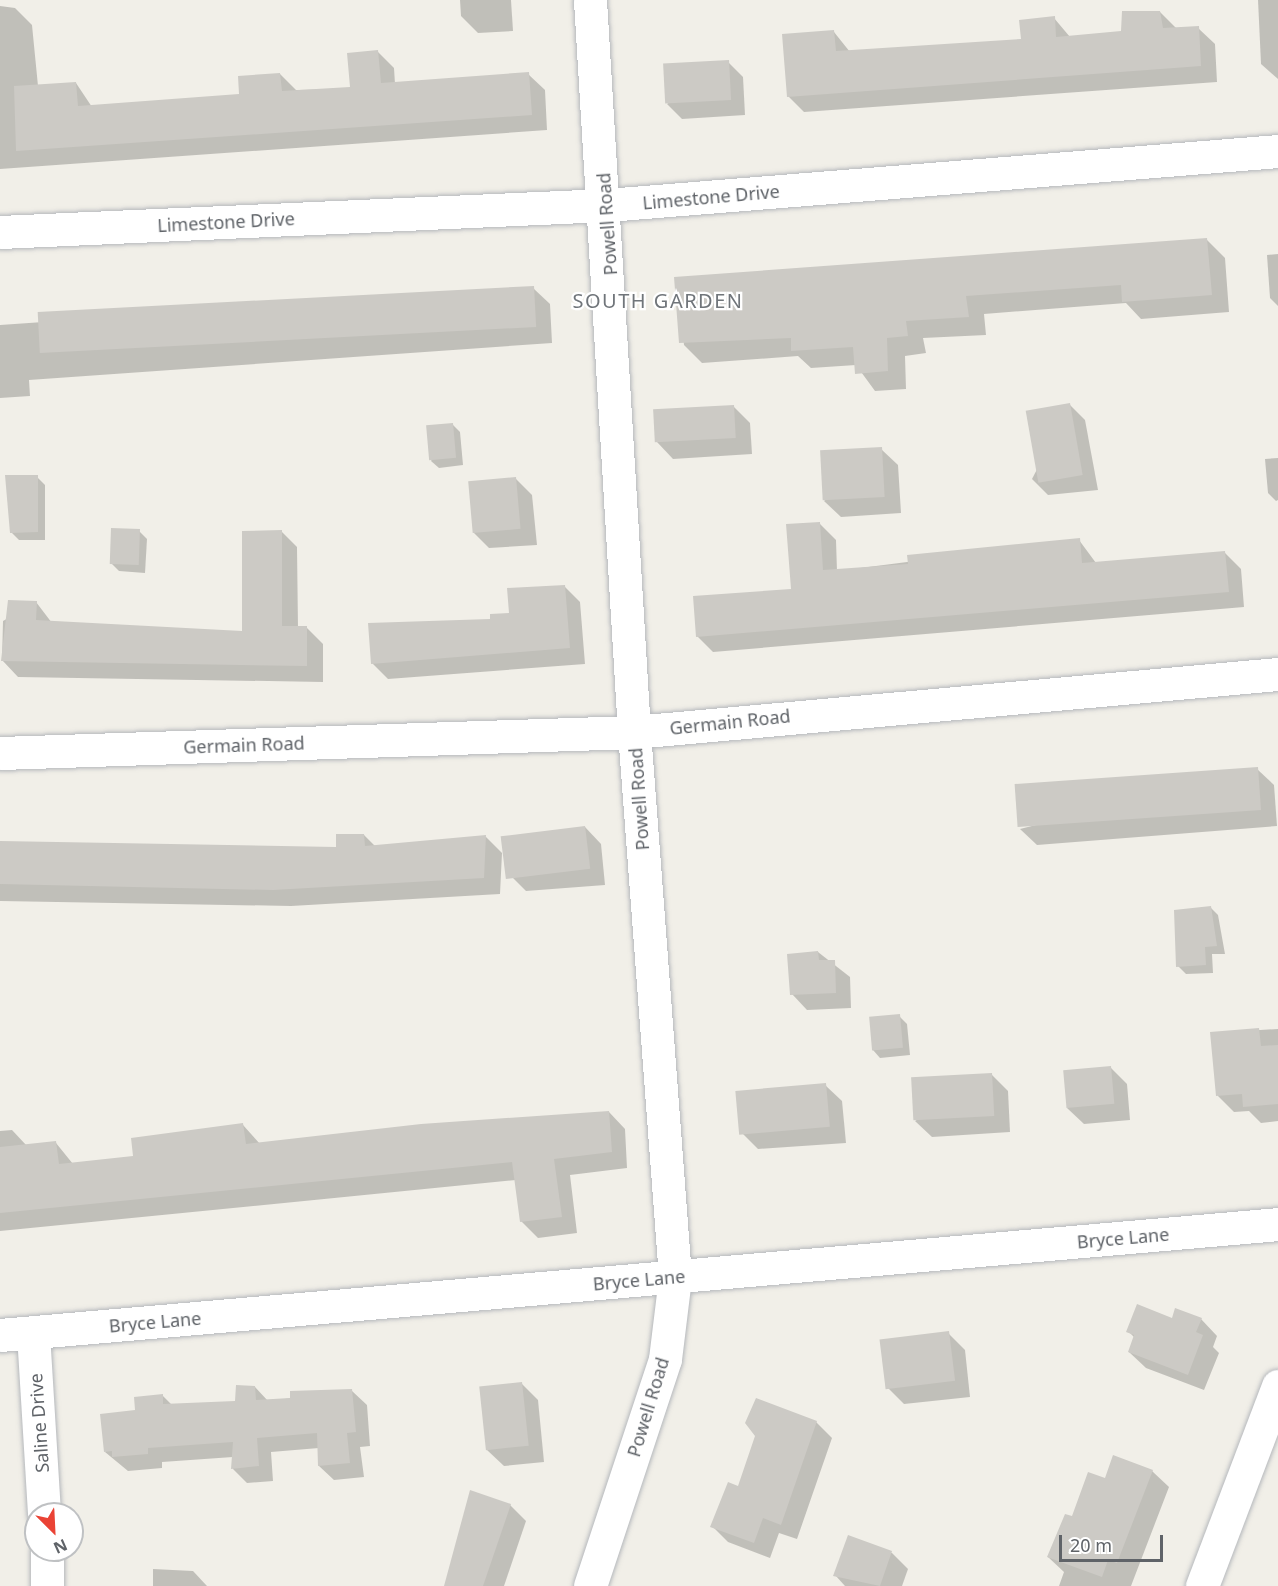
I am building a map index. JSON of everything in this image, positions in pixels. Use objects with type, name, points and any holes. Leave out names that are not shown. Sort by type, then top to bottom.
[{"type":"street","name":"Powell Road","points":[[590,0],[607,205],[634,732],[675,1277],[665,1359],[590,1586]]},
{"type":"street","name":"Limestone Drive","points":[[0,232],[607,205],[1278,151]]},
{"type":"street","name":"Germain Road","points":[[0,753],[634,732],[1278,674]]},
{"type":"street","name":"Bryce Lane","points":[[0,1335],[1278,1224]]},
{"type":"street","name":"Saline Drive","points":[[33,1333],[43,1502]]},
{"type":"street","points":[[1202,1586],[1278,1386]]},
{"type":"street","points":[[47,1562],[47,1586]]},
{"type":"building","points":[[1122,11],[1160,11],[1163,28],[1199,26],[1201,66],[787,97],[782,34],[834,30],[836,51],[1021,39],[1019,20],[1055,16],[1056,37],[1121,31]]},
{"type":"building","points":[[378,50],[381,83],[529,72],[532,115],[16,151],[14,86],[76,82],[78,106],[239,94],[238,76],[280,73],[282,91],[350,87],[347,53]]},
{"type":"building","points":[[729,60],[731,100],[665,103],[663,63]]},
{"type":"building","points":[[1207,238],[1212,295],[1122,302],[1121,285],[966,296],[969,317],[906,321],[908,336],[887,338],[888,371],[855,374],[853,347],[791,351],[791,338],[679,343],[674,277]]},
{"type":"building","points":[[534,286],[536,327],[40,353],[38,312]]},
{"type":"building","points":[[1070,403],[1083,475],[1038,483],[1026,411]]},
{"type":"building","points":[[734,405],[736,438],[655,442],[653,409]]},
{"type":"building","points":[[453,423],[456,458],[429,460],[426,425]]},
{"type":"building","points":[[882,447],[885,497],[823,500],[820,450]]},
{"type":"building","points":[[5,475],[38,475],[38,532],[10,533]]},
{"type":"building","points":[[516,477],[521,529],[473,533],[468,481]]},
{"type":"building","points":[[820,522],[823,570],[908,564],[907,555],[1080,538],[1082,563],[1225,551],[1229,592],[696,637],[693,596],[791,589],[786,524]]},
{"type":"building","points":[[111,528],[140,529],[139,565],[110,564]]},
{"type":"building","points":[[282,530],[282,626],[307,626],[307,666],[1,661],[8,600],[37,601],[36,620],[242,631],[242,531]]},
{"type":"building","points":[[565,585],[570,648],[371,664],[368,623],[490,619],[490,614],[509,613],[507,588]]},
{"type":"building","points":[[1258,767],[1261,810],[1018,827],[1015,784]]},
{"type":"building","points":[[585,826],[590,869],[506,879],[501,836]]},
{"type":"building","points":[[336,834],[364,834],[365,846],[486,835],[484,878],[273,890],[0,884],[0,841],[336,847]]},
{"type":"building","points":[[1211,906],[1217,946],[1205,947],[1206,965],[1176,967],[1174,910]]},
{"type":"building","points":[[818,951],[819,960],[835,960],[836,993],[790,995],[787,954]]},
{"type":"building","points":[[900,1014],[903,1048],[872,1051],[869,1017]]},
{"type":"building","points":[[1259,1028],[1261,1046],[1278,1045],[1278,1104],[1243,1107],[1242,1094],[1216,1096],[1210,1032]]},
{"type":"building","points":[[1111,1066],[1114,1104],[1066,1108],[1063,1070]]},
{"type":"building","points":[[992,1073],[994,1116],[913,1120],[911,1077]]},
{"type":"building","points":[[826,1083],[830,1127],[739,1135],[735,1091]]},
{"type":"building","points":[[609,1111],[612,1152],[554,1159],[562,1217],[520,1222],[512,1162],[0,1213],[0,1147],[56,1141],[59,1164],[133,1156],[131,1138],[243,1123],[246,1144],[421,1124]]},
{"type":"building","points":[[1137,1304],[1172,1318],[1175,1308],[1202,1318],[1196,1332],[1203,1335],[1188,1375],[1128,1352],[1134,1335],[1126,1332]]},
{"type":"building","points":[[949,1331],[955,1381],[886,1389],[880,1340]]},
{"type":"building","points":[[522,1382],[529,1446],[486,1450],[479,1386]]},
{"type":"building","points":[[236,1385],[255,1386],[256,1400],[290,1398],[290,1391],[352,1389],[356,1432],[347,1433],[350,1463],[318,1466],[317,1433],[257,1438],[259,1466],[231,1469],[233,1442],[148,1448],[148,1454],[112,1457],[112,1451],[104,1452],[100,1414],[135,1410],[134,1397],[163,1394],[163,1404],[235,1401]]},
{"type":"building","points":[[756,1398],[817,1421],[781,1525],[763,1518],[754,1543],[710,1527],[728,1482],[738,1486],[755,1436],[745,1423]]},
{"type":"building","points":[[1113,1455],[1153,1470],[1117,1563],[1108,1560],[1102,1577],[1047,1557],[1065,1514],[1072,1516],[1088,1472],[1105,1478]]},
{"type":"building","points":[[470,1490],[511,1504],[483,1586],[444,1586]]},
{"type":"building","points":[[848,1535],[892,1551],[880,1586],[833,1576]]},
{"type":"district","name":"SOUTH GARDEN","points":[[658,300]]}]
